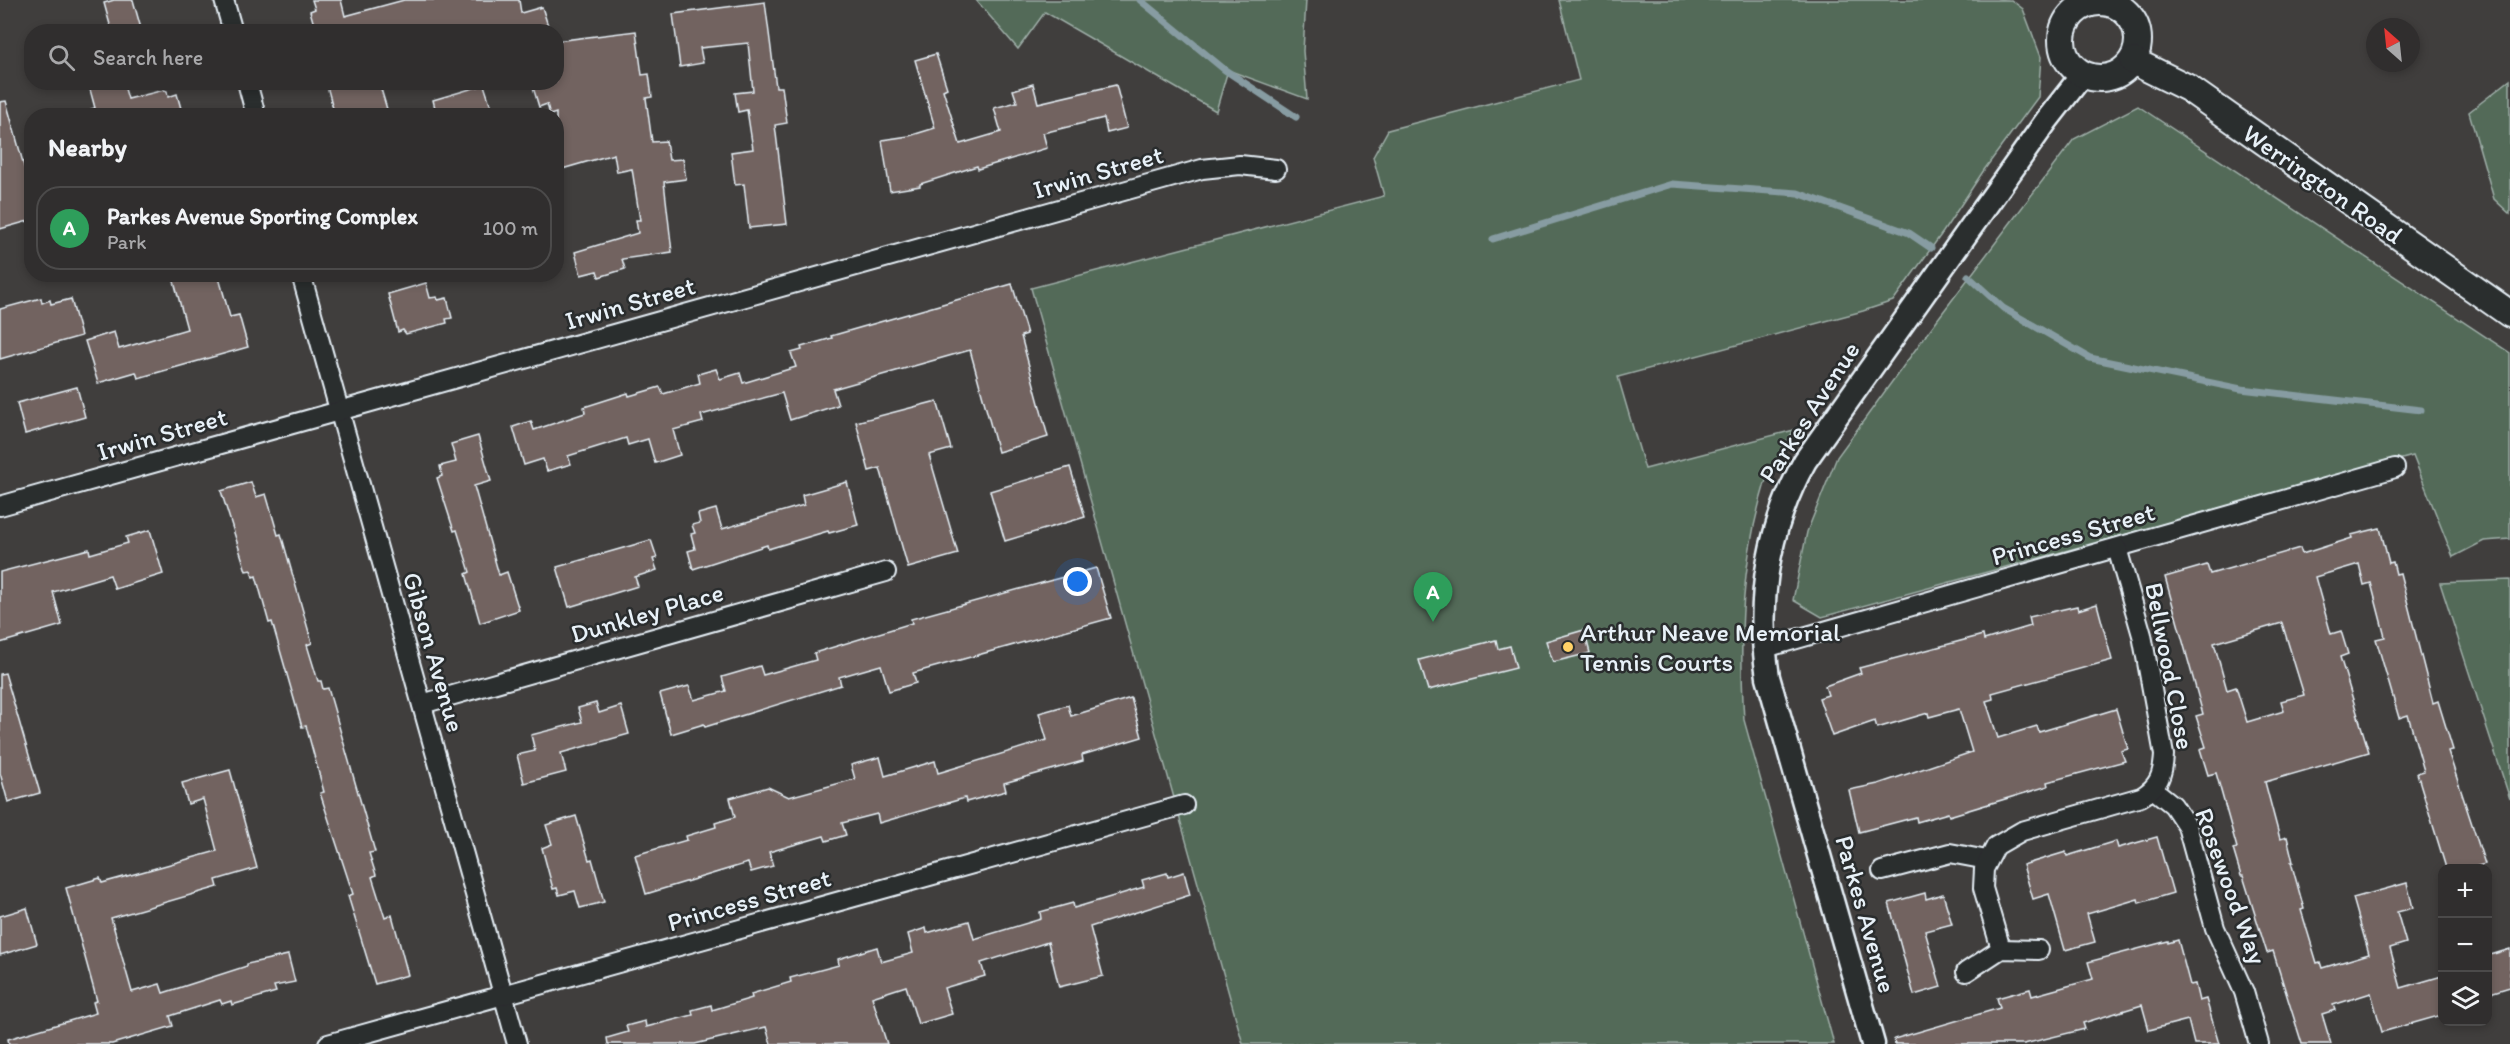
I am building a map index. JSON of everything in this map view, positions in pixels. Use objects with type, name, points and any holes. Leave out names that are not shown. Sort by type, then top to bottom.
[{"type":"main road","points":[[2102,2],[2122,8],[2135,24],[2138,36],[2138,48],[2133,60],[2121,72],[2113,76],[2102,78],[2083,74],[2067,60],[2062,44],[2063,7],[2102,2]]},
{"type":"main road","name":"Werrington Road","points":[[2133,60],[2188,88],[2510,314]]},
{"type":"street","points":[[224,0],[231,24]]},
{"type":"street","name":"Parkes Avenue","points":[[1873,1044],[1777,712],[1765,648],[1763,586],[1765,569],[1775,527],[1794,480],[1832,422],[2026,149],[2083,74]]},
{"type":"street","points":[[249,90],[254,108]]},
{"type":"street","name":"Irwin Street","points":[[0,506],[1202,169],[1240,165],[1276,169]]},
{"type":"street","name":"Gibson Avenue","points":[[303,282],[518,1044]]},
{"type":"street","name":"Princess Street","points":[[1765,648],[2395,468]]},
{"type":"street","name":"Bellwood Close","points":[[2117,548],[2142,635],[2164,755],[2163,771],[2153,789]]},
{"type":"street","name":"Dunkley Place","points":[[422,704],[886,572]]},
{"type":"street","points":[[2001,949],[1983,888],[1984,869],[1996,846],[2011,836],[2135,800],[2153,789]]},
{"type":"street","name":"Rosewood Way","points":[[2153,789],[2173,805],[2187,826],[2215,928],[2244,992],[2259,1044]]},
{"type":"street","name":"Princess Street","points":[[328,1044],[1184,805]]},
{"type":"street","points":[[1882,871],[1950,853],[1987,860]]},
{"type":"street","points":[[1966,972],[2001,949],[2039,950]]},
{"type":"green space","points":[[976,0],[1306,0],[1303,51],[1307,99],[1228,70],[1216,111],[1045,12],[1018,49]]},
{"type":"green space","points":[[1559,0],[2011,0],[2023,9],[2041,57],[2038,97],[1893,301],[1618,377],[1645,469],[1794,430],[1765,483],[1746,571],[1742,630],[1744,720],[1834,1044],[1243,1044],[1031,288],[1384,196],[1373,157],[1388,130],[1579,80]]},
{"type":"green space","points":[[2510,80],[2510,214],[2494,199],[2469,112]]},
{"type":"green space","points":[[2138,106],[2510,353],[2510,539],[2484,541],[2453,557],[2413,456],[1822,617],[1793,600],[1807,532],[1837,457],[2074,139]]},
{"type":"green space","points":[[2510,580],[2510,799],[2440,583]]},
{"type":"building","points":[[114,0],[133,0],[140,24],[110,24],[104,3]]},
{"type":"building","points":[[312,0],[341,0],[345,16],[404,0],[519,0],[521,13],[542,7],[547,24],[314,24],[310,11],[315,9]]},
{"type":"building","points":[[765,2],[776,87],[782,87],[787,123],[775,125],[787,224],[749,228],[744,184],[735,185],[731,152],[753,149],[747,110],[738,112],[735,93],[753,91],[748,43],[700,48],[703,63],[680,67],[673,14]]},
{"type":"building","points":[[636,31],[642,75],[649,74],[652,97],[646,98],[652,142],[666,141],[669,160],[683,159],[686,179],[664,182],[672,252],[622,259],[625,269],[599,277],[597,271],[581,275],[575,252],[638,233],[636,220],[640,220],[632,169],[617,172],[614,154],[564,168],[564,108],[548,108],[547,104],[539,107],[534,90],[564,90],[564,40]]},
{"type":"building","points":[[936,54],[947,88],[943,90],[960,144],[1001,132],[994,108],[1017,102],[1013,90],[1033,84],[1038,103],[1116,85],[1127,128],[1107,133],[1104,118],[1043,133],[1047,148],[978,169],[977,166],[920,184],[920,186],[890,191],[882,140],[909,136],[935,128],[915,60]]},
{"type":"building","points":[[90,90],[125,90],[128,99],[164,90],[167,91],[168,97],[177,94],[181,108],[95,108]]},
{"type":"building","points":[[328,90],[381,90],[387,108],[333,108]]},
{"type":"building","points":[[467,90],[486,90],[491,108],[435,108],[433,100]]},
{"type":"building","points":[[6,101],[24,166],[24,222],[0,229],[0,102]]},
{"type":"building","points":[[174,282],[220,282],[230,317],[239,315],[248,347],[138,378],[136,372],[98,383],[85,341],[114,332],[119,349],[187,329]]},
{"type":"building","points":[[426,283],[430,298],[437,297],[438,300],[447,298],[452,318],[446,319],[447,323],[406,334],[403,330],[398,332],[388,294]]},
{"type":"building","points":[[1012,284],[1027,334],[1021,336],[1048,437],[998,452],[970,350],[833,389],[838,405],[790,420],[782,393],[701,415],[703,422],[673,430],[680,455],[655,463],[648,439],[628,445],[626,438],[568,456],[571,464],[547,471],[543,459],[524,465],[513,427],[531,421],[534,430],[585,413],[584,407],[628,393],[629,396],[660,387],[663,394],[700,383],[698,374],[716,369],[720,379],[740,373],[743,383],[796,367],[791,353],[802,350],[801,347],[832,338],[831,336]]},
{"type":"building","points":[[41,298],[42,303],[50,300],[51,304],[71,299],[81,336],[0,359],[0,309]]},
{"type":"building","points":[[77,387],[85,417],[25,434],[17,403]]},
{"type":"building","points":[[937,401],[951,449],[929,455],[958,554],[908,568],[880,468],[869,471],[856,422]]},
{"type":"building","points":[[478,436],[491,481],[474,486],[499,575],[507,572],[519,610],[480,623],[466,574],[470,572],[437,478],[442,476],[440,466],[456,462],[451,444]]},
{"type":"building","points":[[1070,467],[1085,517],[1005,541],[990,491]]},
{"type":"building","points":[[251,482],[256,497],[266,494],[278,535],[281,534],[312,643],[307,645],[318,681],[321,681],[323,689],[328,688],[375,852],[369,853],[376,875],[372,877],[385,918],[392,915],[408,975],[375,984],[348,896],[353,894],[320,793],[324,792],[306,726],[302,727],[272,622],[269,623],[256,576],[253,577],[251,570],[246,571],[221,491]]},
{"type":"building","points":[[847,482],[858,525],[829,533],[828,531],[768,549],[767,545],[693,569],[688,551],[695,549],[691,534],[695,533],[692,525],[700,523],[698,514],[716,509],[722,529],[804,505],[802,495]]},
{"type":"building","points":[[2380,528],[2389,563],[2393,562],[2396,574],[2400,573],[2433,703],[2438,701],[2453,750],[2448,751],[2485,864],[2445,864],[2417,773],[2424,771],[2408,715],[2399,718],[2376,639],[2385,637],[2371,583],[2364,585],[2359,564],[2315,577],[2331,634],[2341,631],[2348,654],[2340,657],[2369,752],[2265,782],[2280,839],[2287,837],[2293,862],[2291,862],[2304,909],[2301,910],[2317,963],[2320,962],[2322,968],[2369,954],[2353,898],[2407,883],[2413,908],[2397,912],[2406,943],[2390,948],[2401,988],[2438,977],[2438,1016],[2382,1032],[2371,993],[2333,1005],[2335,1010],[2322,1014],[2331,1044],[2302,1044],[2273,951],[2267,953],[2243,876],[2241,876],[2233,849],[2237,848],[2216,773],[2208,775],[2200,749],[2206,747],[2196,716],[2203,714],[2165,577],[2207,565],[2210,574],[2300,548],[2302,554],[2352,538],[2351,535]],"holes":[[[2282,623],[2304,695],[2281,701],[2284,711],[2247,722],[2236,687],[2227,690],[2214,643]]]},
{"type":"building","points":[[150,530],[163,574],[115,589],[110,575],[53,592],[62,625],[0,643],[0,572],[89,549],[90,554],[128,543],[126,537]]},
{"type":"building","points":[[651,540],[657,558],[653,559],[657,570],[635,577],[638,586],[569,607],[557,567]]},
{"type":"building","points":[[1096,568],[1111,618],[913,673],[916,683],[889,691],[881,665],[839,677],[841,685],[705,727],[704,724],[671,734],[660,694],[689,686],[694,700],[726,691],[722,677],[760,666],[763,675],[816,660],[814,653],[912,623],[911,619]]},
{"type":"building","points":[[2097,604],[2112,660],[1992,693],[1993,699],[1986,701],[1998,738],[2037,726],[2039,732],[2116,709],[2128,749],[2121,751],[2125,761],[2047,782],[2048,786],[1949,816],[1948,813],[1917,822],[1916,817],[1859,832],[1849,790],[1878,784],[1972,752],[1959,709],[1929,717],[1928,713],[1877,728],[1875,721],[1832,736],[1819,698],[1828,695],[1825,686],[1861,673],[1859,668],[1983,635],[1984,640],[2031,626],[2029,617],[2077,606],[2078,610]]},
{"type":"building","name":"Arthur Neave Memorial Tennis Courts","points":[[1584,630],[1590,653],[1553,662],[1546,641]]},
{"type":"building","points":[[1496,640],[1498,649],[1510,646],[1516,668],[1428,690],[1419,660]]},
{"type":"building","points":[[5,673],[40,793],[8,802],[0,773],[0,674]]},
{"type":"building","points":[[1131,698],[1142,737],[1082,755],[1083,761],[1004,783],[1006,791],[966,802],[965,798],[879,823],[877,814],[842,823],[846,835],[826,841],[824,836],[769,852],[773,866],[751,872],[748,863],[646,894],[635,855],[687,840],[686,836],[716,827],[715,823],[735,817],[730,798],[768,787],[789,797],[855,779],[851,765],[880,757],[885,776],[935,761],[938,773],[1047,740],[1039,713],[1068,705],[1071,716]]},
{"type":"building","points":[[596,703],[599,713],[621,706],[629,734],[561,753],[566,772],[524,783],[517,755],[535,751],[531,735],[582,722],[578,708]]},
{"type":"building","points":[[230,770],[257,868],[216,880],[218,887],[111,918],[132,992],[160,984],[163,993],[247,966],[247,964],[288,955],[295,982],[274,986],[276,992],[232,1005],[231,1001],[222,1004],[220,1000],[170,1016],[173,1026],[112,1044],[9,1044],[8,1039],[96,1013],[93,1002],[97,1001],[66,888],[100,878],[102,883],[217,851],[203,799],[188,804],[182,783]]},
{"type":"building","points":[[576,816],[589,860],[592,859],[604,902],[580,908],[575,891],[559,895],[557,888],[553,889],[542,848],[552,844],[546,825]]},
{"type":"building","points":[[2157,837],[2173,893],[2139,903],[2138,899],[2087,914],[2095,942],[2065,950],[2049,894],[2033,899],[2023,865],[2066,852],[2067,856],[2116,841],[2118,848]]},
{"type":"building","points":[[1184,872],[1190,895],[1090,927],[1103,976],[1059,987],[1048,942],[981,963],[985,976],[944,988],[952,1014],[918,1024],[906,986],[872,997],[887,1044],[771,1044],[766,1027],[695,1044],[608,1044],[607,1038],[628,1032],[626,1026],[645,1021],[646,1027],[693,1015],[692,1010],[711,1005],[712,1010],[752,998],[751,994],[791,982],[790,978],[839,965],[838,959],[877,947],[881,962],[913,953],[908,934],[926,928],[927,933],[969,921],[974,939],[1041,919],[1040,912],[1073,903],[1074,908],[1144,887],[1142,880],[1167,873],[1168,877]]},
{"type":"building","points":[[1925,893],[1926,899],[1943,894],[1952,924],[1925,931],[1941,987],[1914,995],[1889,903]]},
{"type":"building","points":[[27,908],[37,944],[0,955],[0,916]]},
{"type":"building","points":[[2178,940],[2190,985],[2195,984],[2199,1001],[2206,999],[2219,1044],[2194,1044],[2188,1020],[2149,1030],[2142,1005],[2083,1023],[2085,1029],[2024,1044],[1895,1044],[1894,1039],[2000,1008],[1997,998],[2030,989],[2032,996],[2093,979],[2088,962]]},
{"type":"building","points":[[2510,949],[2510,987],[2492,992],[2492,972],[2492,954]]},
{"type":"waterway","points":[[1140,0],[1225,70],[1296,117]]},
{"type":"waterway","points":[[1493,239],[1672,184],[1798,193],[1909,233],[1931,248]]},
{"type":"waterway","points":[[1968,276],[2003,308],[2090,358],[2241,389],[2421,410]]},
{"type":"place","name":"Parkes Avenue Sporting Complex","points":[[1433,622]]},
{"type":"place","name":"Arthur Neave Memorial Tennis Courts","points":[[1568,647]]}]
